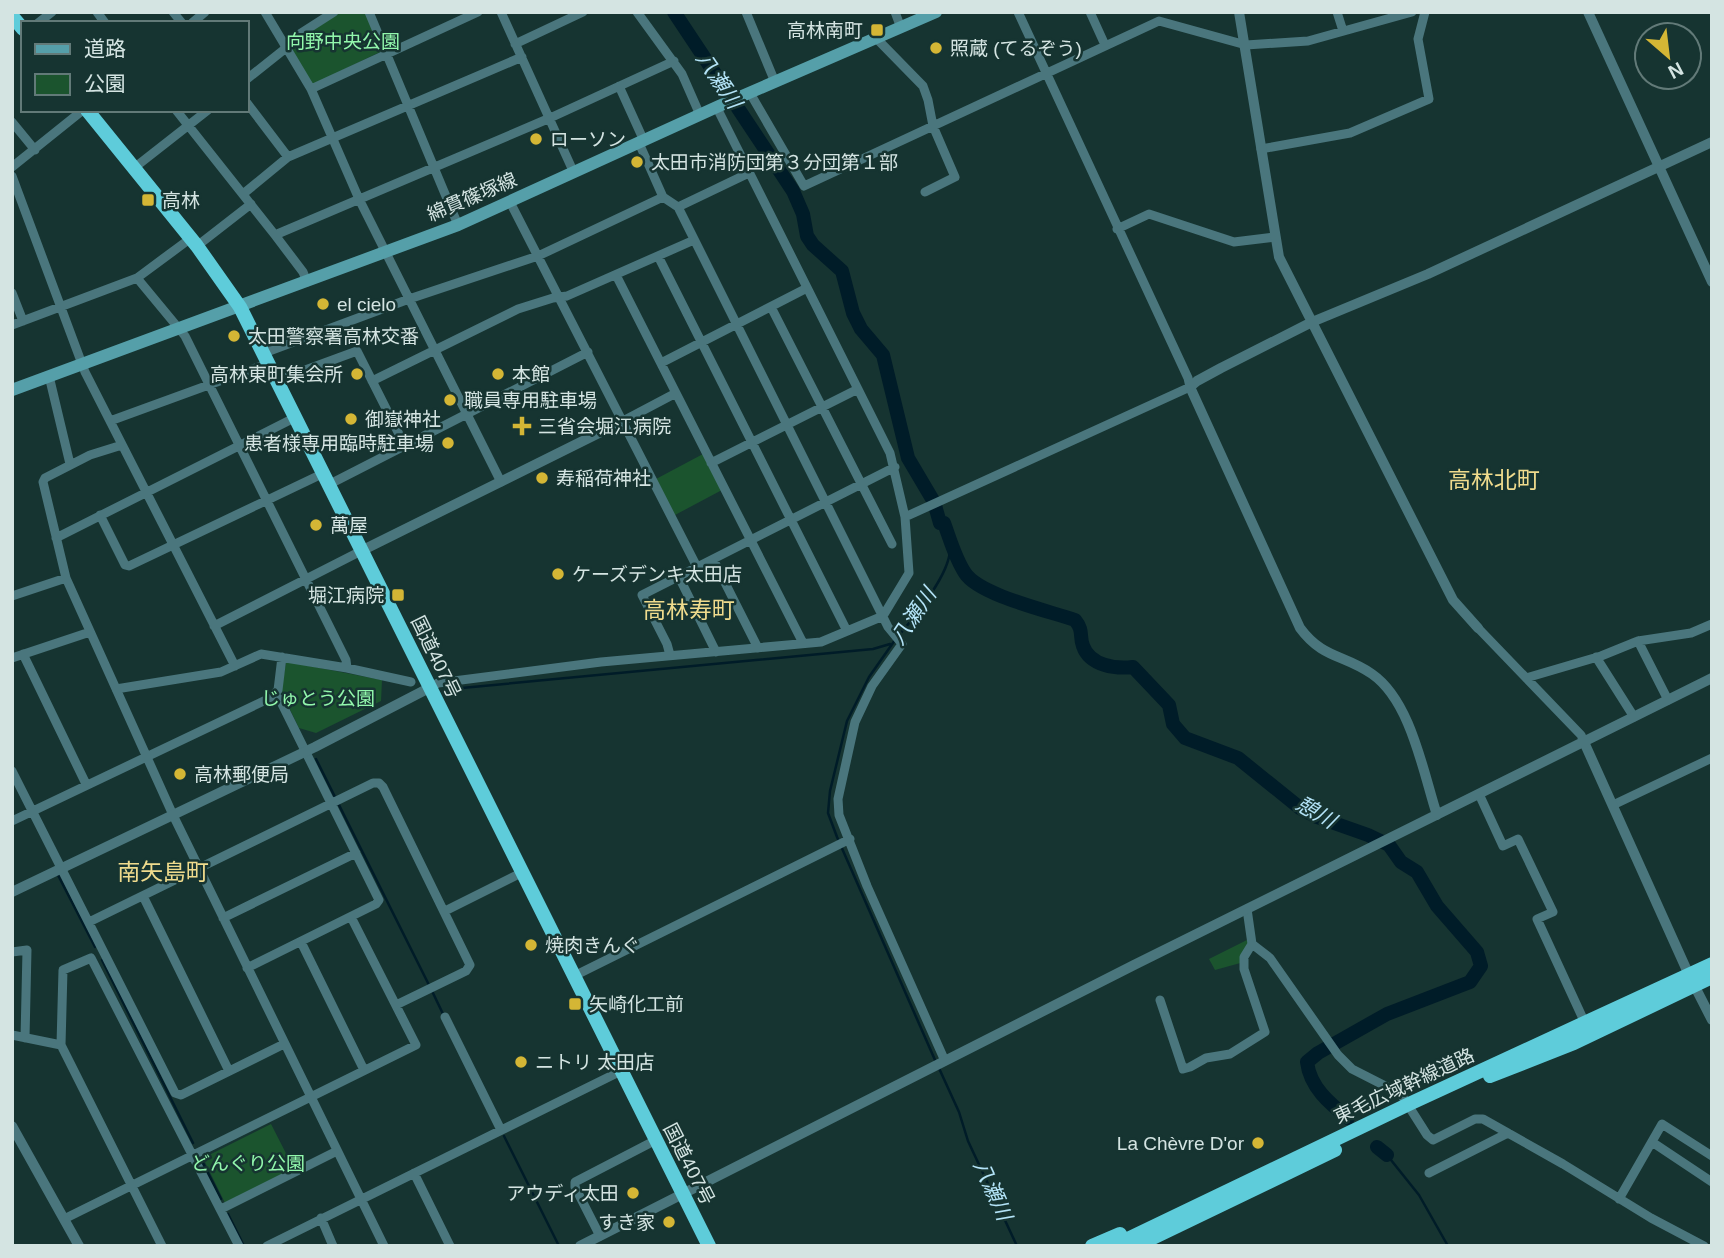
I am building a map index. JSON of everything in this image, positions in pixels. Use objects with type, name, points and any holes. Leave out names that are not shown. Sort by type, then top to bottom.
[{"type":"highway","name":"国道407号","points":[[87,112],[194,242],[240,307],[709,1246]]},
{"type":"highway","name":"東毛広域幹線道路","points":[[1113,1246],[1207,1200],[1411,1108],[1574,1043],[1692,980],[1712,964]]},
{"type":"highway","name":"東毛広域幹線道路","points":[[1136,1246],[1585,1023],[1692,980],[1712,977]]},
{"type":"highway","points":[[1092,1246],[1207,1200]]},
{"type":"highway","points":[[1150,1246],[1189,1220]]},
{"type":"main road","name":"綿貫篠塚線","points":[[12,390],[458,225],[749,93],[936,12]]},
{"type":"street","points":[[248,78],[285,46],[334,12]]},
{"type":"street","points":[[369,12],[458,225]]},
{"type":"street","points":[[311,89],[478,12]]},
{"type":"street","points":[[501,12],[574,173]]},
{"type":"street","points":[[515,44],[583,12]]},
{"type":"street","points":[[637,12],[682,74],[700,115]]},
{"type":"street","points":[[895,12],[901,28]]},
{"type":"street","points":[[1018,12],[1300,628],[1320,650],[1372,674],[1398,703],[1412,735],[1437,815]]},
{"type":"street","points":[[1090,12],[1105,45]]},
{"type":"street","points":[[1239,12],[1275,237],[1282,264],[1453,600],[1581,735],[1712,1020]]},
{"type":"street","points":[[1337,12],[1343,32]]},
{"type":"street","points":[[749,93],[804,186],[1105,45],[1157,16],[1245,46],[1308,41],[1412,12]]},
{"type":"street","points":[[1261,149],[1350,133],[1429,99],[1418,39],[1425,12]]},
{"type":"street","points":[[1588,12],[1712,282]]},
{"type":"street","points":[[266,13],[311,89],[359,199],[501,482]]},
{"type":"street","points":[[748,13],[775,82]]},
{"type":"street","points":[[877,39],[922,86],[929,100],[933,126],[955,177],[925,192]]},
{"type":"street","points":[[243,194],[288,157],[522,57]]},
{"type":"street","points":[[275,235],[550,118],[674,61]]},
{"type":"street","points":[[619,86],[663,197],[678,206],[890,630],[902,644],[872,686],[855,722],[838,799],[839,815],[939,1064]]},
{"type":"street","points":[[248,104],[288,157]]},
{"type":"street","points":[[12,892],[305,752],[438,683],[601,662],[821,642],[883,616],[909,573],[905,517],[895,467],[718,107]]},
{"type":"street","points":[[12,167],[82,112]]},
{"type":"street","points":[[178,112],[275,235],[303,272],[307,282]]},
{"type":"street","points":[[135,168],[206,112]]},
{"type":"street","points":[[12,122],[35,150]]},
{"type":"street","points":[[905,517],[1190,387],[1209,374],[1312,322],[1428,275],[1712,142]]},
{"type":"street","points":[[678,206],[749,173]]},
{"type":"street","points":[[12,176],[82,365],[234,666]]},
{"type":"street","points":[[110,421],[208,384],[409,299],[538,256],[663,197]]},
{"type":"street","points":[[510,202],[697,567]]},
{"type":"street","points":[[12,325],[137,278],[251,204]]},
{"type":"street","points":[[1117,229],[1149,214],[1234,242],[1275,237]]},
{"type":"street","points":[[372,381],[518,309],[567,296],[694,240]]},
{"type":"street","points":[[658,256],[847,631]]},
{"type":"street","points":[[617,275],[803,643]]},
{"type":"street","points":[[137,278],[179,329],[346,660],[347,668]]},
{"type":"street","points":[[661,363],[807,288]]},
{"type":"street","points":[[12,293],[23,321]]},
{"type":"street","points":[[771,307],[892,544]]},
{"type":"street","points":[[278,380],[357,351],[405,446]]},
{"type":"street","points":[[100,515],[125,565],[129,566],[267,502],[405,446],[588,352]]},
{"type":"street","points":[[49,376],[70,464]]},
{"type":"street","points":[[711,463],[858,388]]},
{"type":"street","points":[[214,626],[676,393]]},
{"type":"street","points":[[56,538],[296,417]]},
{"type":"street","points":[[122,444],[70,464],[45,478],[43,482],[66,578],[173,815],[384,1246]]},
{"type":"street","points":[[670,655],[642,595],[895,467]]},
{"type":"street","points":[[713,559],[758,648]]},
{"type":"street","points":[[679,577],[716,652]]},
{"type":"street","points":[[12,583],[14,596],[66,578]]},
{"type":"street","points":[[1526,678],[1638,641],[1691,633],[1712,624]]},
{"type":"street","points":[[12,658],[90,632]]},
{"type":"street","points":[[1638,641],[1668,700]]},
{"type":"street","points":[[23,654],[86,784]]},
{"type":"street","points":[[116,689],[221,672],[256,655],[347,668],[411,682]]},
{"type":"street","points":[[275,695],[282,657]]},
{"type":"street","points":[[1596,657],[1634,717]]},
{"type":"street","points":[[580,1246],[1712,678]]},
{"type":"street","points":[[247,968],[351,917],[379,900],[280,700],[275,695]]},
{"type":"street","points":[[12,821],[275,695]]},
{"type":"street","points":[[1613,805],[1712,758]]},
{"type":"street","points":[[12,771],[175,1093],[181,1095],[284,1044]]},
{"type":"street","points":[[89,922],[373,783],[381,785],[469,961],[469,968],[396,1006]]},
{"type":"street","points":[[1479,794],[1503,846],[1518,839],[1553,912],[1537,919],[1585,1023]]},
{"type":"street","points":[[574,976],[848,840]]},
{"type":"street","points":[[223,918],[356,853]]},
{"type":"street","points":[[445,911],[523,872]]},
{"type":"street","points":[[143,896],[229,1071]]},
{"type":"street","points":[[1160,1000],[1183,1069],[1206,1058],[1230,1054],[1265,1032],[1244,970],[1244,957],[1252,944],[1247,909]]},
{"type":"street","points":[[64,1219],[416,1045],[351,917]]},
{"type":"street","points":[[301,942],[363,1070]]},
{"type":"street","points":[[1252,944],[1270,958],[1338,1055],[1352,1069],[1401,1094],[1433,1140],[1475,1119],[1483,1119],[1651,1219],[1704,1246]]},
{"type":"street","points":[[12,952],[27,950],[25,1038]]},
{"type":"street","points":[[104,951],[63,971],[61,1045],[162,1246]]},
{"type":"street","points":[[91,958],[239,1246]]},
{"type":"street","points":[[446,1017],[501,1130]]},
{"type":"street","points":[[12,1035],[61,1045]]},
{"type":"street","points":[[267,1246],[621,1071]]},
{"type":"street","points":[[1619,1199],[1662,1124],[1712,1156]]},
{"type":"street","points":[[12,1126],[79,1246]]},
{"type":"street","points":[[1429,1173],[1508,1133]]},
{"type":"street","points":[[600,1236],[575,1187],[575,1182],[656,1140]]},
{"type":"street","points":[[1653,1142],[1712,1182]]},
{"type":"street","points":[[221,1209],[337,1151]]},
{"type":"street","points":[[414,1173],[450,1246]]},
{"type":"street","points":[[321,1218],[333,1246]]},
{"type":"green space","name":"向野中央公園","points":[[341,12],[365,12],[382,51],[312,85],[289,44]]},
{"type":"green space","points":[[703,454],[722,490],[675,515],[656,479]]},
{"type":"green space","name":"じゅとう公園","points":[[286,663],[382,680],[381,701],[316,733],[299,728],[281,691]]},
{"type":"green space","points":[[1251,938],[1244,962],[1215,970],[1209,959]]},
{"type":"green space","name":"どんぐり公園","points":[[271,1124],[294,1169],[225,1203],[203,1158]]},
{"type":"waterway","name":"憩川","points":[[674,12],[793,191],[803,214],[807,236],[813,245],[842,271],[853,313],[861,329],[883,355],[908,458],[934,502],[940,523],[944,523],[965,573],[973,581],[999,595],[1075,620],[1086,653],[1104,665],[1133,667],[1169,705],[1173,724],[1185,738],[1238,758],[1300,808],[1317,817],[1389,845],[1401,862],[1417,872],[1437,906],[1477,952],[1481,966],[1470,982],[1387,1014],[1307,1062],[1316,1087],[1348,1118]]},
{"type":"waterway","name":"八瀬川","points":[[900,634],[931,594],[949,559],[949,542],[940,523]]},
{"type":"waterway","name":"八瀬川","points":[[895,640],[869,677],[847,721],[830,791],[828,813],[935,1060]]},
{"type":"waterway","points":[[451,689],[873,649],[890,644]]},
{"type":"waterway","points":[[316,759],[429,985]]},
{"type":"waterway","points":[[58,875],[95,947]]},
{"type":"waterway","points":[[102,960],[193,1143]]},
{"type":"waterway","points":[[432,991],[444,1016]]},
{"type":"waterway","name":"八瀬川","points":[[938,1066],[959,1112],[968,1141],[1017,1246]]},
{"type":"waterway","points":[[504,1136],[559,1246]]},
{"type":"waterway","name":"憩川","points":[[1377,1147],[1387,1155]]},
{"type":"waterway","name":"憩川","points":[[1387,1155],[1419,1195],[1448,1246]]},
{"type":"waterway","points":[[203,1163],[221,1199]]},
{"type":"waterway","points":[[228,1214],[244,1246]]},
{"type":"place","name":"高林南町","points":[[877,30]]},
{"type":"place","name":"照蔵 (てるぞう)","points":[[936,48]]},
{"type":"place","name":"ローソン","points":[[536,139]]},
{"type":"place","name":"太田市消防団第３分団第１部","points":[[637,162]]},
{"type":"place","name":"高林","points":[[148,200]]},
{"type":"place","name":"el cielo","points":[[323,304]]},
{"type":"place","name":"太田警察署高林交番","points":[[234,336]]},
{"type":"place","name":"高林東町集会所","points":[[357,374]]},
{"type":"place","name":"本館","points":[[498,374]]},
{"type":"place","name":"職員専用駐車場","points":[[450,400]]},
{"type":"place","name":"御嶽神社","points":[[351,419]]},
{"type":"place","name":"三省会堀江病院","points":[[522,426]]},
{"type":"place","name":"患者様専用臨時駐車場","points":[[448,443]]},
{"type":"place","name":"寿稲荷神社","points":[[542,478]]},
{"type":"place","name":"萬屋","points":[[316,525]]},
{"type":"place","name":"ケーズデンキ太田店","points":[[558,574]]},
{"type":"place","name":"堀江病院","points":[[398,595]]},
{"type":"place","name":"高林郵便局","points":[[180,774]]},
{"type":"place","name":"焼肉きんぐ","points":[[531,945]]},
{"type":"place","name":"矢崎化工前","points":[[575,1004]]},
{"type":"place","name":"ニトリ 太田店","points":[[521,1062]]},
{"type":"place","name":"La Chèvre D'or","points":[[1258,1143]]},
{"type":"place","name":"アウディ太田","points":[[633,1193]]},
{"type":"place","name":"すき家","points":[[669,1222]]},
{"type":"district","name":"高林北町","points":[[1494,480]]},
{"type":"district","name":"高林寿町","points":[[689,610]]},
{"type":"district","name":"南矢島町","points":[[163,872]]}]
